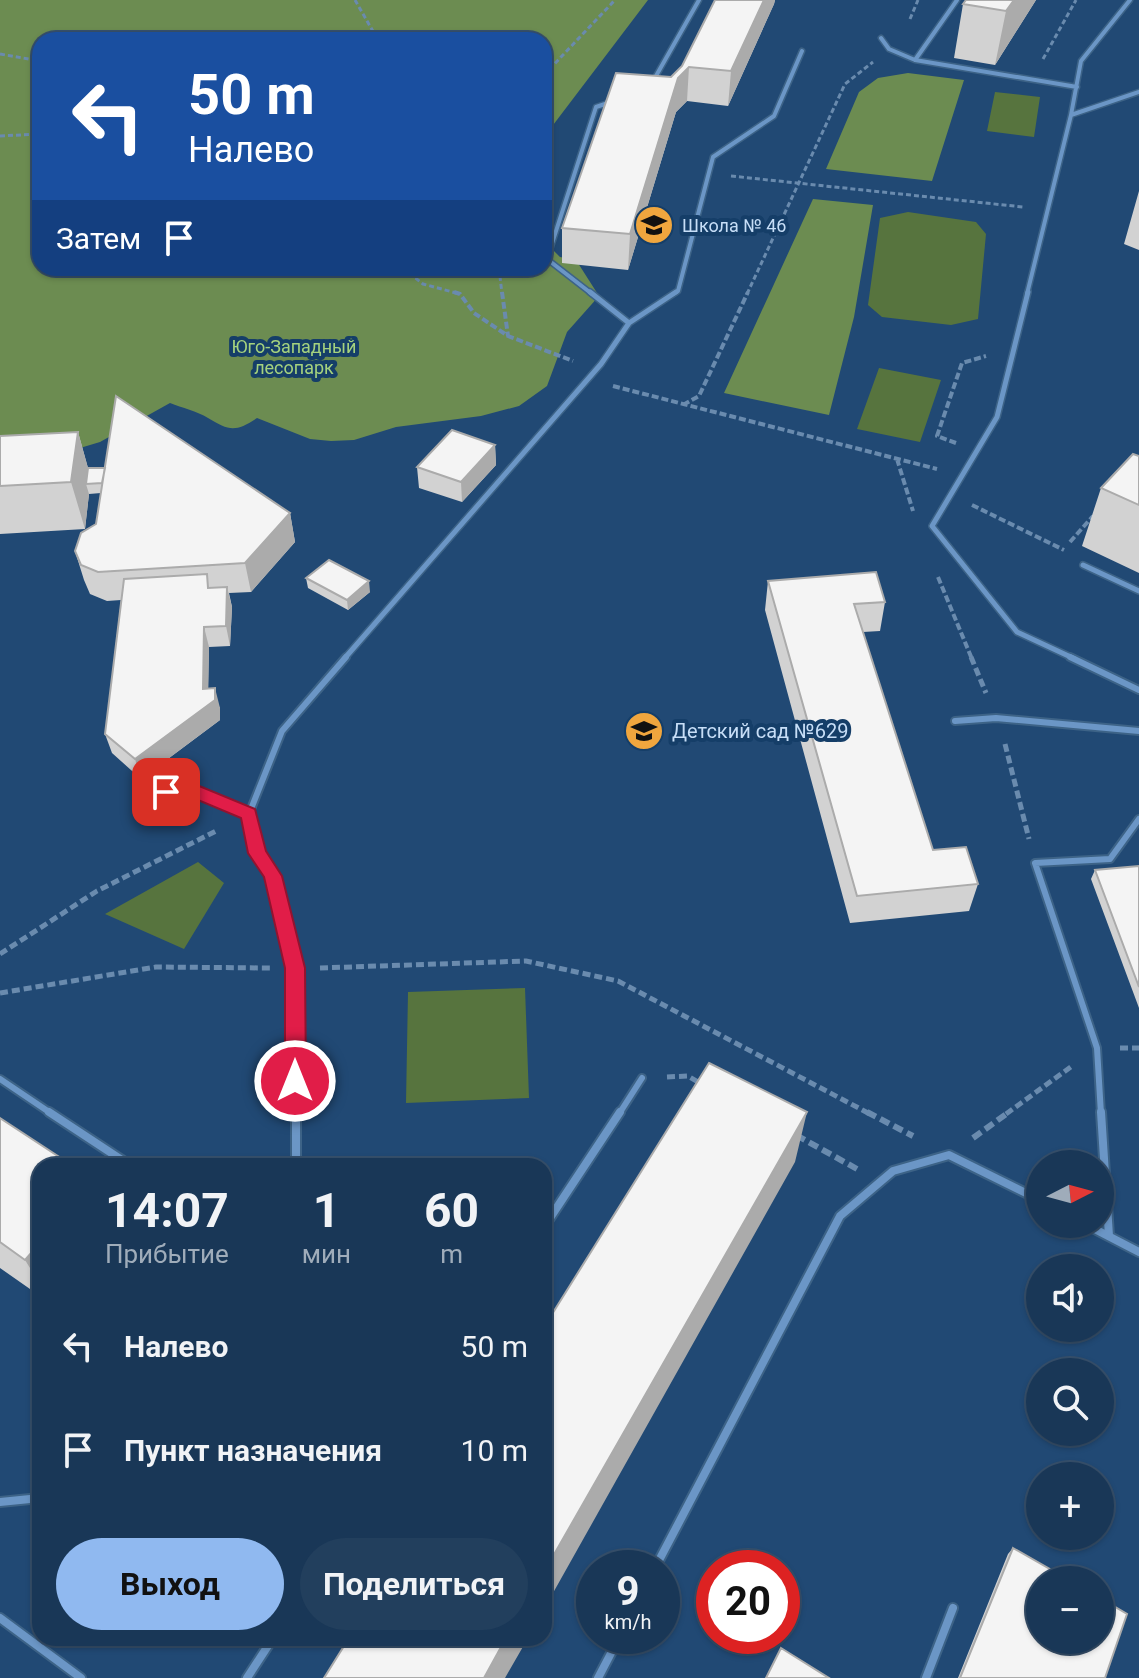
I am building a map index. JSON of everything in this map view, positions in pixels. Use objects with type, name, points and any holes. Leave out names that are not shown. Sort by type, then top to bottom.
[{"type":"lane","points":[[647,91],[699,0]]},
{"type":"lane","points":[[915,60],[957,0]]},
{"type":"lane","points":[[1130,0],[1081,61],[1071,115],[997,417],[932,526],[1017,632],[1139,690]]},
{"type":"lane","points":[[881,38],[889,49],[915,60],[1077,87]]},
{"type":"lane","points":[[296,1158],[295,968],[273,876],[257,853],[249,814],[282,731],[588,379],[629,323],[678,291],[713,157],[774,116],[802,51]]},
{"type":"lane","points":[[1071,115],[1139,92]]},
{"type":"lane","points":[[552,243],[596,107],[622,99]]},
{"type":"lane","points":[[552,263],[629,323]]},
{"type":"lane","points":[[1083,565],[1139,591]]},
{"type":"lane","points":[[955,721],[996,718],[1139,731]]},
{"type":"lane","points":[[139,795],[192,790],[249,814]]},
{"type":"lane","points":[[1104,1150],[1097,1048],[1035,863],[1110,859],[1139,819]]},
{"type":"lane","points":[[552,1215],[642,1078]]},
{"type":"lane","points":[[0,1079],[119,1158]]},
{"type":"lane","points":[[664,1550],[840,1216],[893,1171],[949,1155],[1026,1193]]},
{"type":"lane","points":[[1113,1238],[1139,1252]]},
{"type":"lane","points":[[0,1502],[32,1499]]},
{"type":"lane","points":[[926,1678],[953,1608]]},
{"type":"lane","points":[[0,1618],[32,1642]]},
{"type":"lane","points":[[38,1646],[81,1678]]},
{"type":"lane","points":[[247,1678],[268,1646]]},
{"type":"lane","points":[[598,1678],[611,1654]]},
{"type":"path","points":[[355,0],[373,32]]},
{"type":"path","points":[[552,67],[615,0]]},
{"type":"path","points":[[682,406],[699,396],[845,84],[889,49]]},
{"type":"path","points":[[0,54],[32,60]]},
{"type":"path","points":[[0,136],[32,134]]},
{"type":"path","points":[[708,174],[1048,209]]},
{"type":"path","points":[[413,276],[423,284],[460,294],[474,313],[508,336],[574,361],[588,379],[682,406],[945,471],[935,495],[950,499]]},
{"type":"path","points":[[500,276],[508,336]]},
{"type":"path","points":[[897,459],[916,523]]},
{"type":"path","points":[[979,506],[1063,550],[1098,511]]},
{"type":"path","points":[[934,565],[996,718]]},
{"type":"path","points":[[1005,742],[1035,863]]},
{"type":"path","points":[[0,954],[97,891],[249,814]]},
{"type":"path","points":[[0,993],[156,967],[295,968],[526,961],[618,981],[949,1155],[1097,1048]]},
{"type":"path","points":[[642,1078],[688,1076],[715,1091]]},
{"type":"path","points":[[784,1129],[881,1181]]},
{"type":"green space","name":"Юго-Западный лесопарк","points":[[0,0],[648,0],[552,126],[552,32],[32,32],[32,276],[552,276],[552,249],[560,257],[576,260],[599,296],[567,332],[547,386],[519,406],[481,416],[396,427],[354,440],[331,441],[310,439],[257,418],[238,428],[227,427],[170,403],[100,442],[80,448],[0,454]]},
{"type":"green space","points":[[908,73],[964,80],[932,181],[826,169],[859,92],[878,78]]},
{"type":"green space","points":[[995,92],[1040,97],[1034,137],[987,131]]},
{"type":"green space","points":[[813,199],[873,205],[854,317],[829,415],[724,393]]},
{"type":"green space","points":[[908,212],[976,222],[986,234],[978,319],[951,325],[882,317],[868,305],[880,218]]},
{"type":"green space","points":[[879,368],[941,380],[920,442],[857,429]]},
{"type":"green space","points":[[198,862],[224,883],[184,949],[105,914]]},
{"type":"green space","points":[[525,988],[529,1098],[406,1103],[408,992]]},
{"type":"building","points":[[715,0],[764,0],[731,71],[689,67],[678,78],[630,234],[562,228],[616,73],[671,77],[682,66]]},
{"type":"building","points":[[966,0],[1014,0],[1006,11],[963,4]]},
{"type":"building","points":[[116,396],[290,513],[245,563],[98,572],[81,565],[75,551],[81,533],[96,524]]},
{"type":"building","points":[[452,430],[495,445],[461,482],[417,467]]},
{"type":"building","points":[[78,432],[71,482],[0,486],[0,436]]},
{"type":"building","points":[[1133,454],[1139,456],[1139,505],[1101,488]]},
{"type":"building","points":[[88,468],[105,468],[102,483],[86,484]]},
{"type":"building","points":[[329,560],[369,581],[347,600],[306,578]]},
{"type":"building","points":[[876,572],[885,602],[854,604],[933,850],[966,847],[978,884],[857,896],[768,581]]},
{"type":"building","points":[[207,574],[208,588],[227,587],[226,626],[204,627],[203,689],[215,688],[215,700],[135,759],[105,734],[124,579]]},
{"type":"building","points":[[1139,866],[1139,987],[1095,870]]},
{"type":"building","points":[[709,1063],[807,1112],[552,1558],[552,1314]]},
{"type":"building","points":[[0,1118],[61,1158],[32,1158],[32,1252],[25,1260],[0,1242]]},
{"type":"building","points":[[1013,1548],[1044,1566],[1026,1566],[1026,1654],[1113,1654],[1105,1678],[960,1678]]},
{"type":"building","points":[[1114,1606],[1127,1614],[1114,1652]]},
{"type":"building","points":[[344,1646],[502,1646],[484,1678],[324,1678]]},
{"type":"building","points":[[778,1654],[791,1654],[829,1678],[766,1678]]},
{"type":"place","name":"Школа № 46","points":[[654,225]]},
{"type":"place","name":"Детский сад №629","points":[[644,731]]},
{"type":"route","points":[[166,792],[192,790],[249,814],[257,853],[273,876],[295,968],[295,1081]]}]
